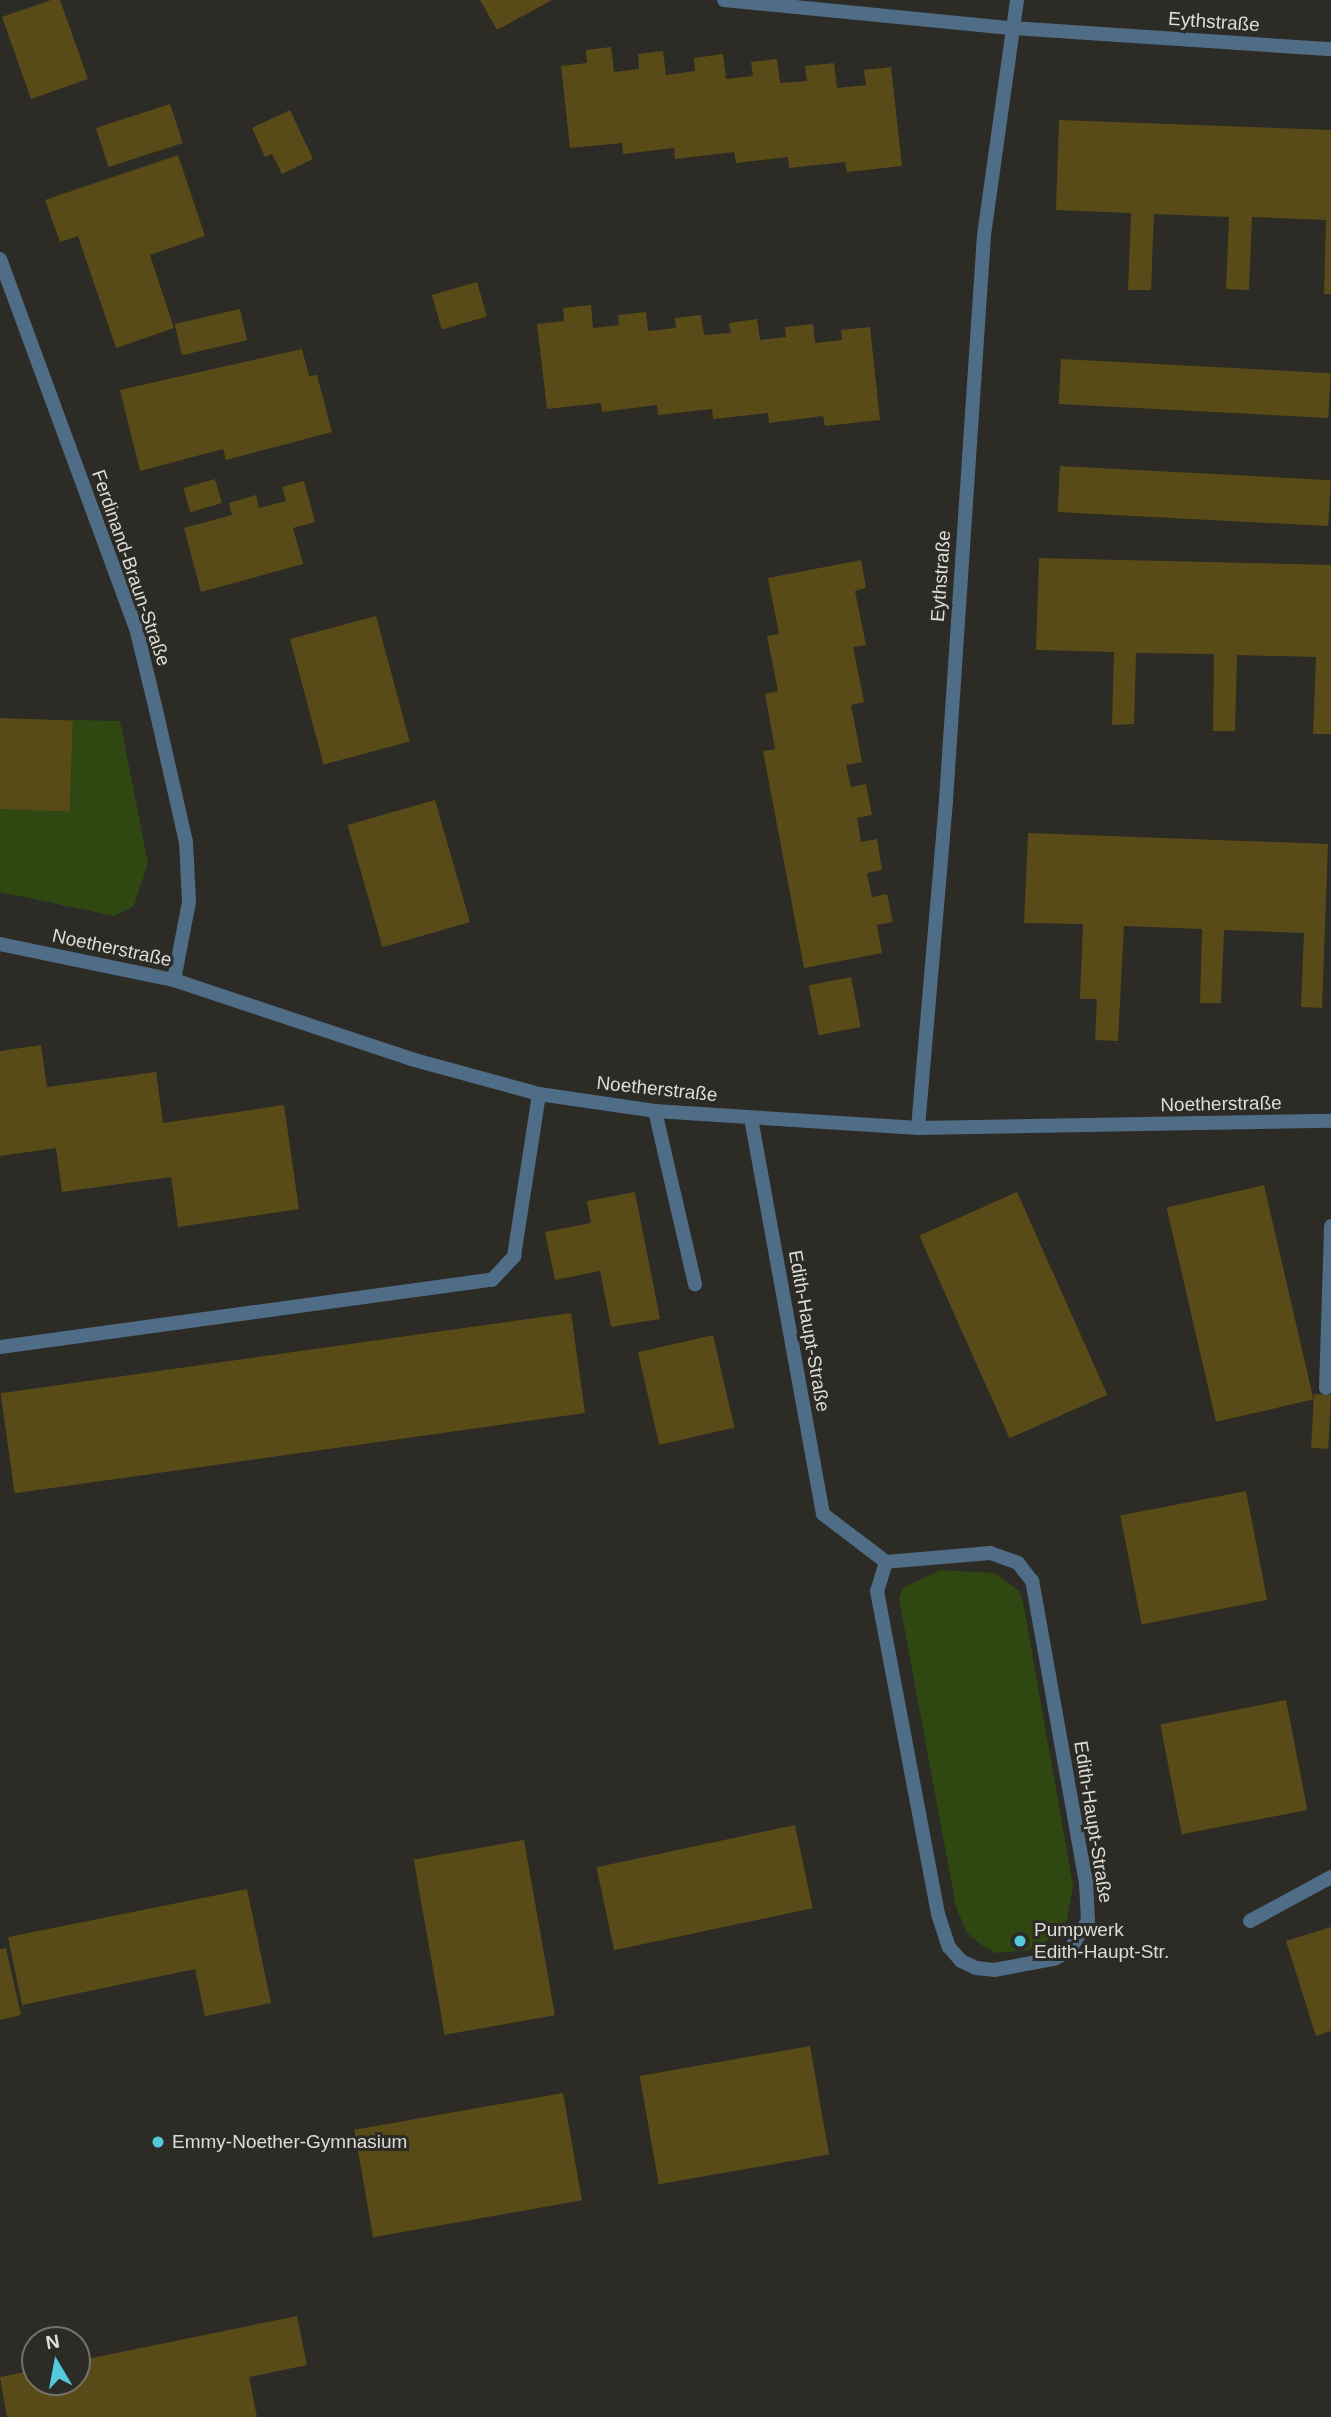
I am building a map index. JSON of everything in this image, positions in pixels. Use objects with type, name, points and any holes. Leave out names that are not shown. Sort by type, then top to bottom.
[{"type":"street","points":[[724,0],[1011,28]]},
{"type":"street","name":"Eythstraße","points":[[918,1128],[946,800],[984,235],[1017,0]]},
{"type":"street","name":"Eythstraße","points":[[1011,28],[1331,49]]},
{"type":"street","name":"Ferdinand-Braun-Straße","points":[[0,259],[3,275],[137,632],[156,709],[186,842],[189,902],[174,980]]},
{"type":"street","name":"Noetherstraße","points":[[0,944],[174,980],[411,1059],[539,1094],[655,1111],[918,1128],[1331,1121]]},
{"type":"street","points":[[0,1347],[492,1280],[514,1256],[539,1094]]},
{"type":"street","points":[[655,1111],[695,1284]]},
{"type":"street","name":"Edith-Haupt-Straße","points":[[751,1118],[823,1514],[886,1562],[990,1553],[1018,1563],[1032,1581],[1086,1882],[1088,1921],[1069,1951],[1054,1959],[994,1970],[976,1968],[961,1961],[949,1947],[939,1914],[877,1591],[886,1562]]},
{"type":"street","points":[[1326,1388],[1331,1226]]},
{"type":"street","points":[[1250,1921],[1331,1877]]},
{"type":"green space","points":[[73,720],[120,721],[148,863],[134,906],[114,916],[0,892],[0,809],[70,810]]},
{"type":"green space","points":[[940,1570],[995,1573],[1019,1591],[1023,1602],[1073,1885],[1067,1920],[1056,1936],[1028,1950],[996,1953],[983,1946],[967,1933],[956,1907],[899,1599],[903,1588]]},
{"type":"building","points":[[51,0],[60,0],[88,79],[31,99],[2,17]]},
{"type":"building","points":[[480,0],[552,0],[497,30]]},
{"type":"building","points":[[611,47],[614,72],[639,69],[638,54],[663,51],[666,75],[695,71],[694,58],[723,54],[726,79],[753,76],[751,62],[777,59],[780,83],[807,81],[805,66],[834,63],[837,88],[866,85],[864,70],[891,67],[902,166],[847,172],[845,162],[789,168],[788,157],[736,163],[734,152],[675,159],[674,148],[623,154],[622,143],[570,148],[561,66],[587,63],[586,50]]},
{"type":"building","points":[[170,104],[183,143],[108,167],[96,128]]},
{"type":"building","points":[[290,110],[313,159],[282,174],[272,154],[265,157],[252,128]]},
{"type":"building","points":[[1059,120],[1331,130],[1331,294],[1324,294],[1326,220],[1252,217],[1249,290],[1226,289],[1229,217],[1154,214],[1151,290],[1128,290],[1131,213],[1056,210]]},
{"type":"building","points":[[178,155],[205,236],[150,255],[174,328],[116,348],[78,236],[60,242],[45,200]]},
{"type":"building","points":[[477,282],[487,317],[442,330],[432,295]]},
{"type":"building","points":[[591,305],[593,328],[619,325],[618,315],[646,312],[648,331],[676,328],[675,318],[701,315],[704,335],[731,333],[729,323],[757,319],[760,340],[786,337],[785,327],[813,324],[815,343],[842,340],[841,330],[870,327],[880,420],[825,426],[823,416],[769,423],[768,413],[713,419],[712,409],[658,415],[657,405],[602,412],[601,403],[547,409],[537,324],[564,321],[563,308]]},
{"type":"building","points":[[240,309],[247,340],[182,355],[175,324]]},
{"type":"building","points":[[302,349],[309,376],[317,375],[332,432],[226,460],[223,449],[140,471],[120,390]]},
{"type":"building","points":[[1061,359],[1331,373],[1328,418],[1059,404]]},
{"type":"building","points":[[1060,466],[1331,480],[1328,526],[1058,512]]},
{"type":"building","points":[[215,479],[222,503],[190,512],[183,488]]},
{"type":"building","points":[[304,481],[315,522],[293,528],[303,564],[201,592],[184,528],[232,515],[229,503],[256,495],[259,508],[286,501],[282,487]]},
{"type":"building","points":[[1039,558],[1331,565],[1331,734],[1313,734],[1316,657],[1237,655],[1235,731],[1213,731],[1214,654],[1136,653],[1134,724],[1112,725],[1114,652],[1036,650]]},
{"type":"building","points":[[861,560],[866,588],[855,591],[866,645],[853,647],[864,702],[851,705],[862,762],[846,765],[851,787],[866,784],[872,815],[857,818],[861,842],[877,839],[882,870],[867,873],[872,897],[887,894],[893,922],[877,925],[882,953],[804,968],[763,751],[775,749],[765,694],[778,691],[767,636],[779,634],[768,578]]},
{"type":"building","points":[[376,616],[410,742],[324,765],[290,639]]},
{"type":"building","points":[[0,718],[73,721],[70,811],[0,809]]},
{"type":"building","points":[[435,800],[470,922],[383,947],[348,825]]},
{"type":"building","points":[[1028,833],[1328,844],[1322,1008],[1301,1007],[1304,933],[1224,930],[1221,1003],[1200,1003],[1202,929],[1124,926],[1118,1041],[1095,1040],[1097,999],[1080,999],[1083,924],[1024,923]]},
{"type":"building","points":[[851,977],[861,1027],[819,1035],[809,985]]},
{"type":"building","points":[[41,1045],[47,1087],[156,1072],[163,1123],[284,1105],[299,1209],[178,1227],[171,1177],[62,1192],[56,1148],[0,1156],[0,1051]]},
{"type":"building","points":[[1264,1185],[1313,1399],[1216,1422],[1167,1207]]},
{"type":"building","points":[[635,1192],[660,1319],[611,1327],[600,1271],[555,1280],[545,1232],[591,1223],[587,1201]]},
{"type":"building","points":[[1017,1192],[1107,1395],[1010,1438],[919,1236]]},
{"type":"building","points":[[571,1313],[585,1413],[15,1493],[1,1393]]},
{"type":"building","points":[[713,1335],[734,1428],[659,1445],[638,1352]]},
{"type":"building","points":[[1314,1394],[1331,1395],[1328,1449],[1311,1448]]},
{"type":"building","points":[[1246,1491],[1267,1600],[1142,1624],[1120,1515]]},
{"type":"building","points":[[1286,1700],[1307,1810],[1182,1834],[1160,1724]]},
{"type":"building","points":[[795,1825],[813,1908],[614,1950],[596,1867]]},
{"type":"building","points":[[524,1840],[555,2015],[445,2035],[414,1859]]},
{"type":"building","points":[[247,1889],[271,2003],[205,2016],[195,1969],[22,2005],[8,1937]]},
{"type":"building","points":[[1331,1927],[1331,2031],[1316,2036],[1286,1941]]},
{"type":"building","points":[[6,1948],[21,2015],[0,2020],[0,1949]]},
{"type":"building","points":[[810,2046],[829,2154],[659,2184],[640,2076]]},
{"type":"building","points":[[563,2093],[582,2200],[373,2237],[354,2130]]},
{"type":"building","points":[[297,2316],[307,2365],[249,2377],[257,2417],[7,2417],[0,2377],[21,2373],[21,2396],[91,2396],[91,2358]]},
{"type":"place","name":"Pumpwerk Edith-Haupt-Str.","points":[[1020,1941]]},
{"type":"place","name":"Emmy-Noether-Gymnasium","points":[[158,2142]]}]
